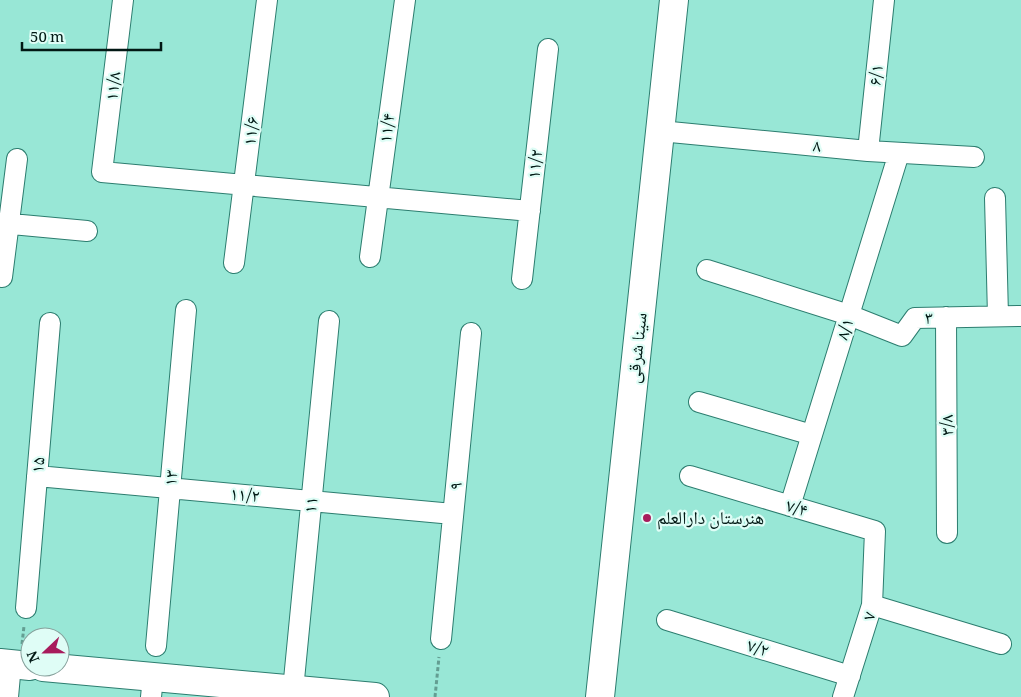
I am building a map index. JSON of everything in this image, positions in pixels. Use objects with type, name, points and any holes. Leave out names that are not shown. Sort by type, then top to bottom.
[{"type":"street","name":"۱۱/۸","points":[[123,0],[102,172],[244,185]]},
{"type":"street","name":"۱۱/۶","points":[[234,262],[267,0]]},
{"type":"street","name":"۱۱/۴","points":[[370,257],[405,0]]},
{"type":"street","name":"سینا شرقی","points":[[600,697],[674,0]]},
{"type":"street","name":"۶/۱","points":[[868,151],[884,0]]},
{"type":"street","name":"۱۱/۲","points":[[522,279],[548,49]]},
{"type":"street","name":"۸","points":[[660,131],[868,151],[974,157]]},
{"type":"street","name":"۸/۱","points":[[790,506],[899,152]]},
{"type":"street","points":[[2,277],[4,223],[17,159]]},
{"type":"street","points":[[244,185],[530,211]]},
{"type":"street","points":[[995,198],[998,316]]},
{"type":"street","points":[[4,223],[87,231]]},
{"type":"street","points":[[707,270],[849,315]]},
{"type":"street","name":"۱۳","points":[[156,646],[186,310]]},
{"type":"street","name":"۳","points":[[849,315],[902,336],[916,318],[1021,316]]},
{"type":"street","name":"۳/۸","points":[[946,317],[947,534]]},
{"type":"street","name":"۱۱","points":[[293,690],[329,321]]},
{"type":"street","name":"۱۵","points":[[26,608],[50,323]]},
{"type":"street","name":"۹","points":[[441,639],[470,333]]},
{"type":"street","points":[[699,402],[812,435]]},
{"type":"street","name":"۱۱/۲","points":[[37,476],[453,514]]},
{"type":"street","name":"۷/۴","points":[[690,476],[875,531]]},
{"type":"street","name":"۷","points":[[843,697],[872,605],[875,531]]},
{"type":"street","points":[[872,605],[1000,644]]},
{"type":"street","name":"۷/۲","points":[[667,620],[850,676]]},
{"type":"street","points":[[8,697],[20,667]]},
{"type":"street","points":[[70,673],[152,687],[293,690],[375,697]]},
{"type":"path","points":[[24,627],[26,608]]},
{"type":"path","points":[[435,697],[441,639]]},
{"type":"place","name":"هنرستان دارالعلم","points":[[647,518]]}]
